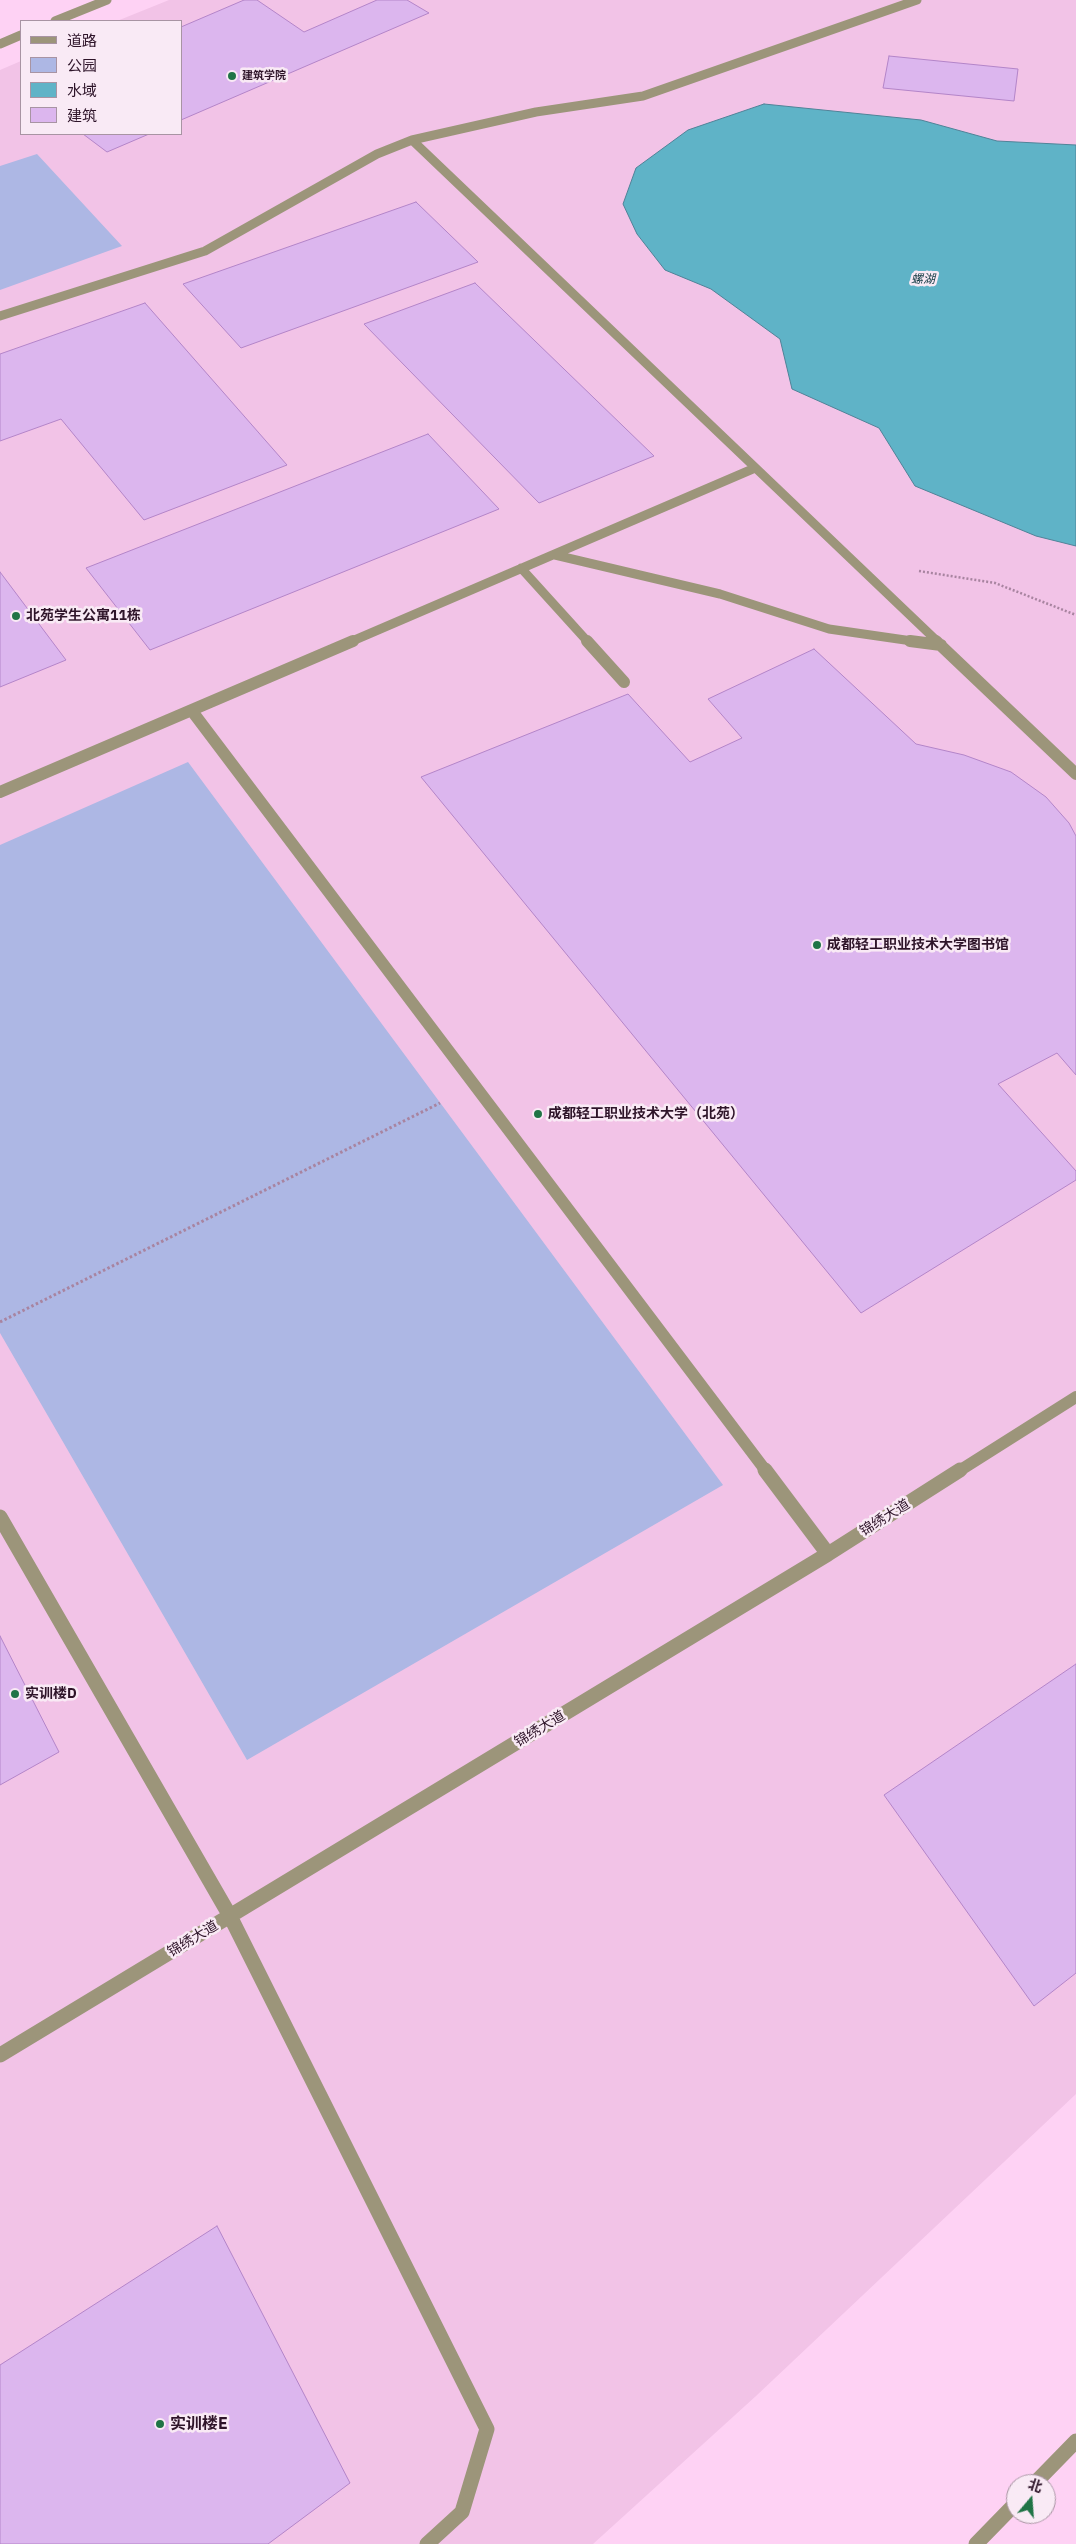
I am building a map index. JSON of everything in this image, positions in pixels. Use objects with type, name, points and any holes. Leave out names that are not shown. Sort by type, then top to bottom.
[{"type":"street","points":[[57,20],[107,0]]},
{"type":"street","points":[[0,316],[205,251],[377,154],[412,140],[536,112],[643,96],[917,0]]},
{"type":"street","points":[[0,44],[20,35]]},
{"type":"street","points":[[412,140],[1076,774]]},
{"type":"street","points":[[0,792],[755,468]]},
{"type":"street","points":[[555,555],[720,594],[829,629],[941,645]]},
{"type":"street","points":[[521,568],[624,682]]},
{"type":"street","points":[[192,711],[828,1554]]},
{"type":"street","name":"锦绣大道","points":[[0,2055],[828,1554],[1076,1397]]},
{"type":"street","points":[[0,1517],[230,1916],[487,2429],[462,2512],[427,2544]]},
{"type":"street","points":[[1044,2474],[1076,2441]]},
{"type":"street","points":[[976,2544],[1006,2513]]},
{"type":"path","points":[[854,563],[933,572],[995,583],[1076,615]]},
{"type":"path","points":[[0,1322],[474,1086]]},
{"type":"shaded area","name":"成都轻工职业技术大学（北苑）","points":[[169,0],[1076,0],[1076,2094],[756,2396],[593,2544],[0,2544],[0,70],[20,61],[20,135],[182,135],[182,20],[119,20]]},
{"type":"green space","points":[[37,154],[122,246],[0,290],[0,166]]},
{"type":"green space","points":[[188,762],[723,1485],[247,1760],[0,1333],[0,845]]},
{"type":"water","name":"螺湖","points":[[764,104],[921,120],[997,141],[1076,145],[1076,546],[1036,536],[915,486],[879,428],[792,389],[780,339],[711,289],[665,270],[637,234],[623,204],[636,168],[688,130]]},
{"type":"building","name":"建筑学院","points":[[244,0],[257,0],[304,32],[377,0],[407,0],[429,13],[182,120],[182,27]]},
{"type":"building","points":[[889,56],[1018,69],[1014,101],[883,88]]},
{"type":"building","points":[[84,135],[147,135],[107,152]]},
{"type":"building","points":[[416,202],[478,262],[241,348],[183,284]]},
{"type":"building","points":[[475,283],[654,456],[539,503],[364,324]]},
{"type":"building","points":[[145,303],[287,465],[144,520],[61,419],[0,441],[0,354]]},
{"type":"building","points":[[428,434],[499,509],[150,650],[86,568]]},
{"type":"building","name":"北苑学生公寓11栋","points":[[0,572],[66,660],[0,687]]},
{"type":"building","name":"成都轻工职业技术大学图书馆","points":[[814,649],[916,744],[964,755],[1011,772],[1046,797],[1069,823],[1076,836],[1076,1075],[1057,1053],[998,1084],[1076,1171],[1076,1180],[861,1313],[421,777],[628,694],[690,762],[742,738],[708,699]]},
{"type":"building","name":"实训楼D","points":[[0,1636],[59,1752],[0,1785]]},
{"type":"building","points":[[1076,1664],[1076,1973],[1034,2006],[884,1795]]},
{"type":"building","name":"实训楼E","points":[[217,2226],[350,2483],[268,2544],[0,2544],[0,2365]]},
{"type":"place","name":"建筑学院","points":[[232,76]]},
{"type":"place","name":"北苑学生公寓11栋","points":[[16,616]]},
{"type":"place","name":"成都轻工职业技术大学图书馆","points":[[817,945]]},
{"type":"place","name":"成都轻工职业技术大学（北苑）","points":[[538,1114]]},
{"type":"place","name":"实训楼D","points":[[15,1694]]},
{"type":"place","name":"实训楼E","points":[[160,2424]]}]
